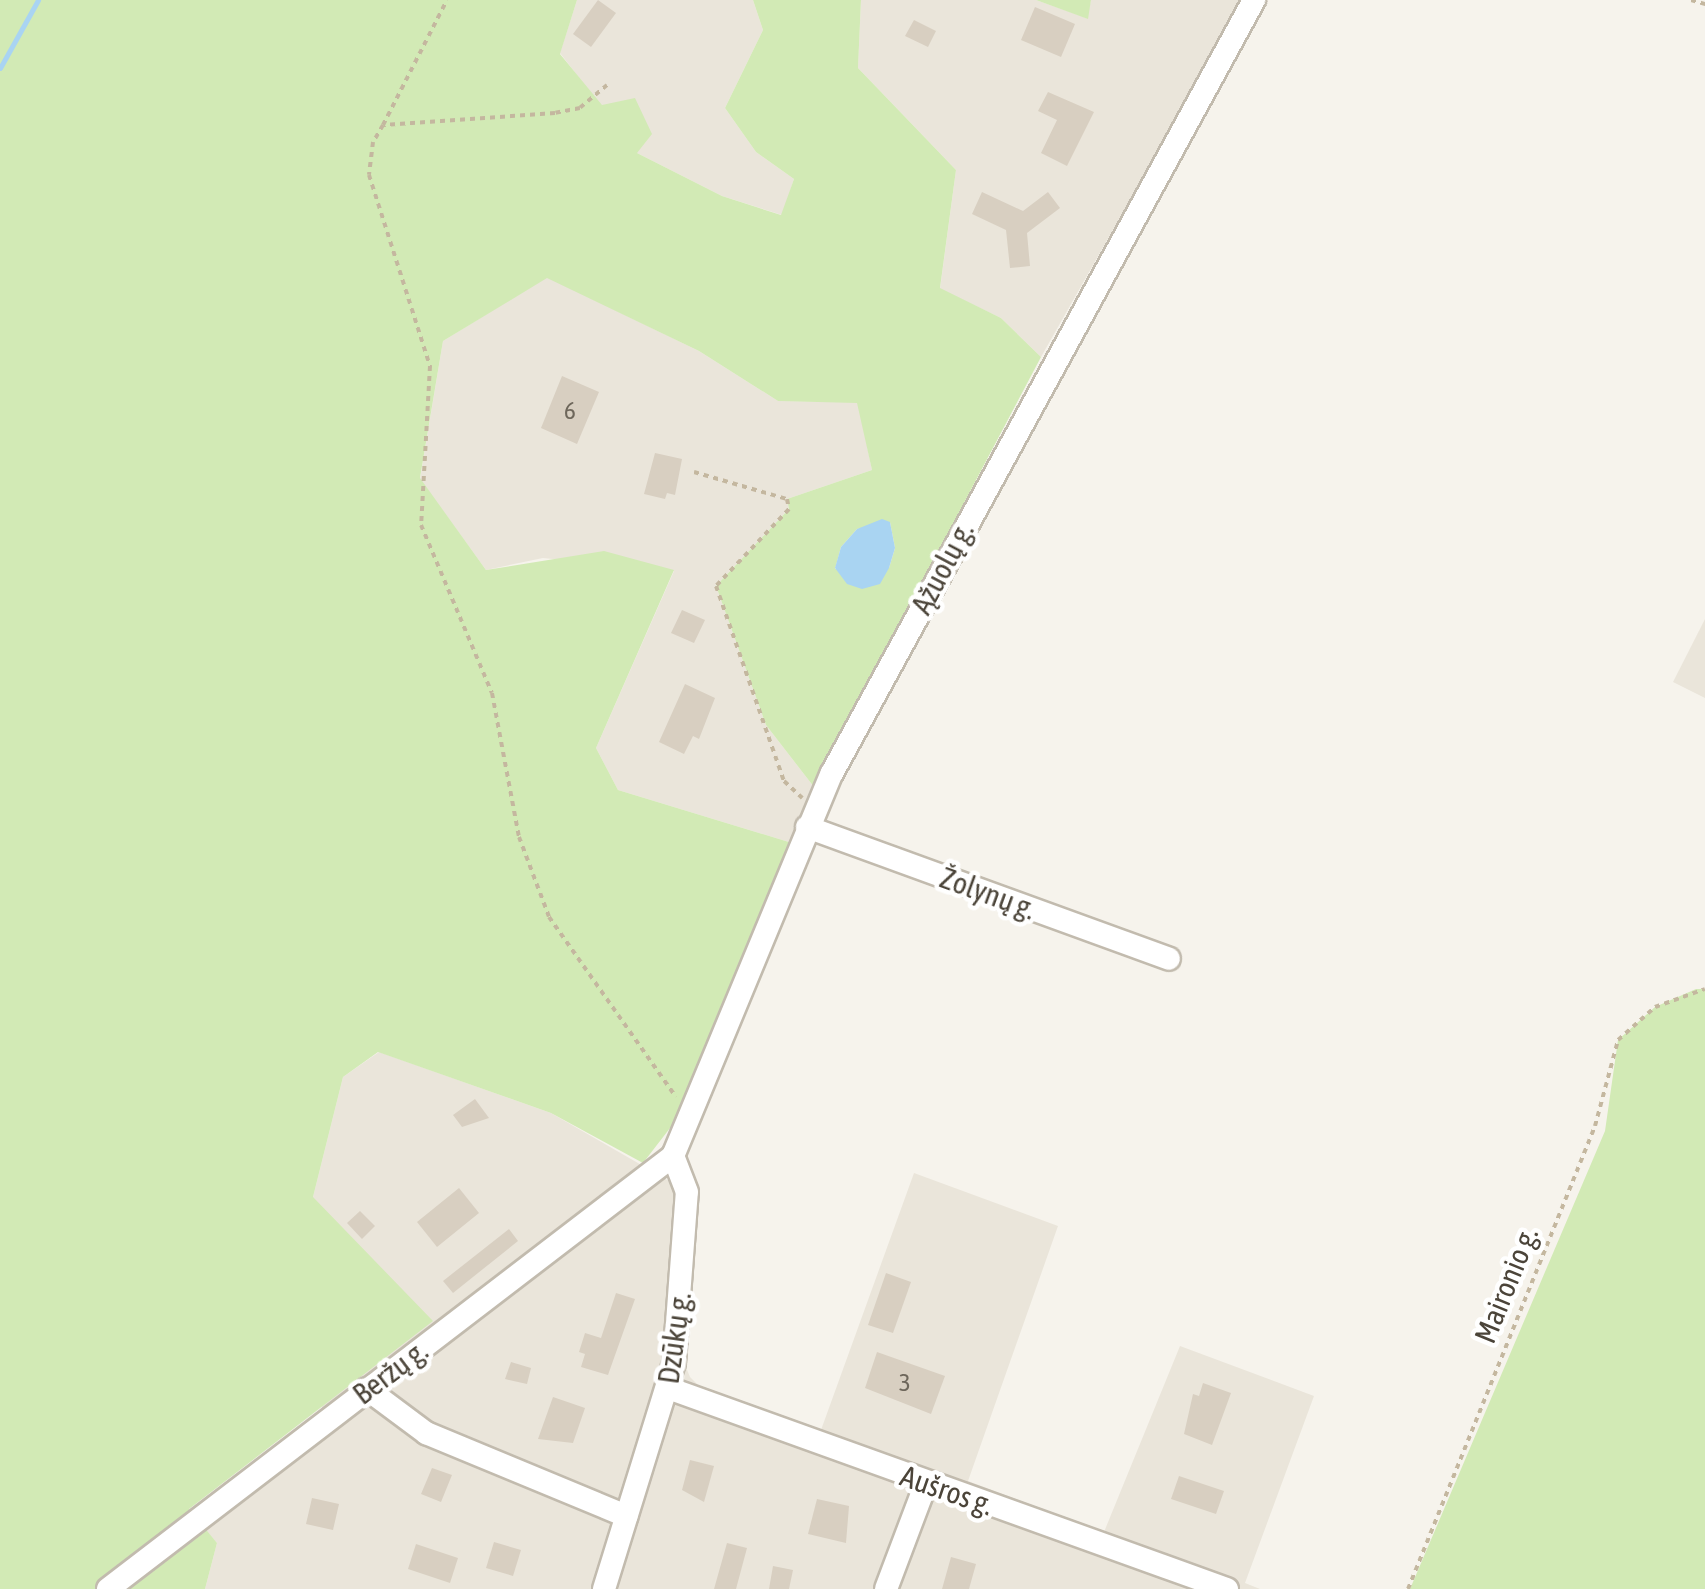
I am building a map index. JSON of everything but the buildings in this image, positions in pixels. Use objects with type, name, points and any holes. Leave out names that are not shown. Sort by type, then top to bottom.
[{"type":"street","name":"Ąžuolų g.","points":[[673,1156],[696,1112],[817,805],[1040,384],[1254,0]]},
{"type":"street","name":"Žolynų g.","points":[[807,827],[1169,959]]},
{"type":"street","name":"Dzūkų g.","points":[[604,1589],[668,1388],[682,1300],[687,1192],[673,1156]]},
{"type":"street","name":"Beržų g.","points":[[108,1589],[673,1156]]},
{"type":"street","name":"Aušros g.","points":[[668,1388],[1227,1589]]},
{"type":"street","points":[[367,1389],[391,1412],[461,1450],[626,1516]]},
{"type":"street","points":[[886,1589],[926,1482]]},
{"type":"path","points":[[448,0],[373,142],[369,176],[430,366],[421,525],[492,693],[519,837],[549,917],[675,1096],[696,1112]]},
{"type":"path","points":[[1691,0],[1705,4]]},
{"type":"path","points":[[383,126],[554,113],[580,108],[607,85]]},
{"type":"path","points":[[694,472],[787,499],[789,509],[716,586],[784,781],[817,805]]},
{"type":"path","name":"Maironio g.","points":[[1408,1589],[1595,1126],[1618,1040],[1655,1007],[1705,990]]},
{"type":"shaded area","points":[[577,0],[753,0],[763,30],[725,108],[756,152],[794,179],[782,215],[722,196],[637,153],[560,53]]},
{"type":"shaded area","points":[[861,0],[1036,0],[1087,18],[1091,0],[1243,0],[1041,357],[1001,318],[940,289],[956,170],[858,68]]},
{"type":"shaded area","points":[[547,277],[699,351],[778,401],[858,402],[872,470],[787,499],[789,509],[716,586],[766,725],[814,787],[792,843],[618,790],[596,748],[674,571],[543,558],[486,570],[420,479],[443,341]]},
{"type":"shaded area","points":[[1705,619],[1705,698],[1673,682]]},
{"type":"shaded area","points":[[379,1052],[551,1113],[697,1197],[683,1360],[690,1377],[706,1393],[821,1430],[914,1173],[1058,1226],[968,1481],[1104,1532],[1180,1346],[1314,1396],[1245,1583],[1260,1589],[205,1589],[217,1543],[188,1510],[322,1410],[313,1197],[343,1077]]},
{"type":"green space","points":[[0,0],[577,0],[560,54],[602,105],[635,98],[652,134],[637,153],[722,196],[781,215],[794,179],[756,152],[725,108],[763,30],[753,0],[861,0],[858,68],[956,170],[940,288],[1001,318],[1041,357],[814,787],[766,725],[716,586],[789,509],[787,499],[872,470],[857,403],[778,401],[699,351],[547,278],[443,341],[420,478],[486,570],[604,551],[674,570],[596,748],[618,790],[792,843],[677,1119],[643,1163],[551,1113],[378,1052],[343,1077],[313,1197],[433,1321],[189,1509],[217,1543],[205,1589],[0,1589]],"holes":[[[890,522],[895,548],[889,568],[835,569],[841,547],[857,529]]]},
{"type":"green space","points":[[1036,0],[1091,0],[1088,19]]},
{"type":"green space","points":[[1696,989],[1705,989],[1705,1589],[1410,1589],[1605,1131],[1618,1040],[1655,1007]]},
{"type":"water","points":[[882,519],[890,522],[895,548],[889,568],[880,584],[862,589],[847,584],[835,568],[841,547],[857,529]]},
{"type":"waterway","points":[[0,68],[38,0]]}]
